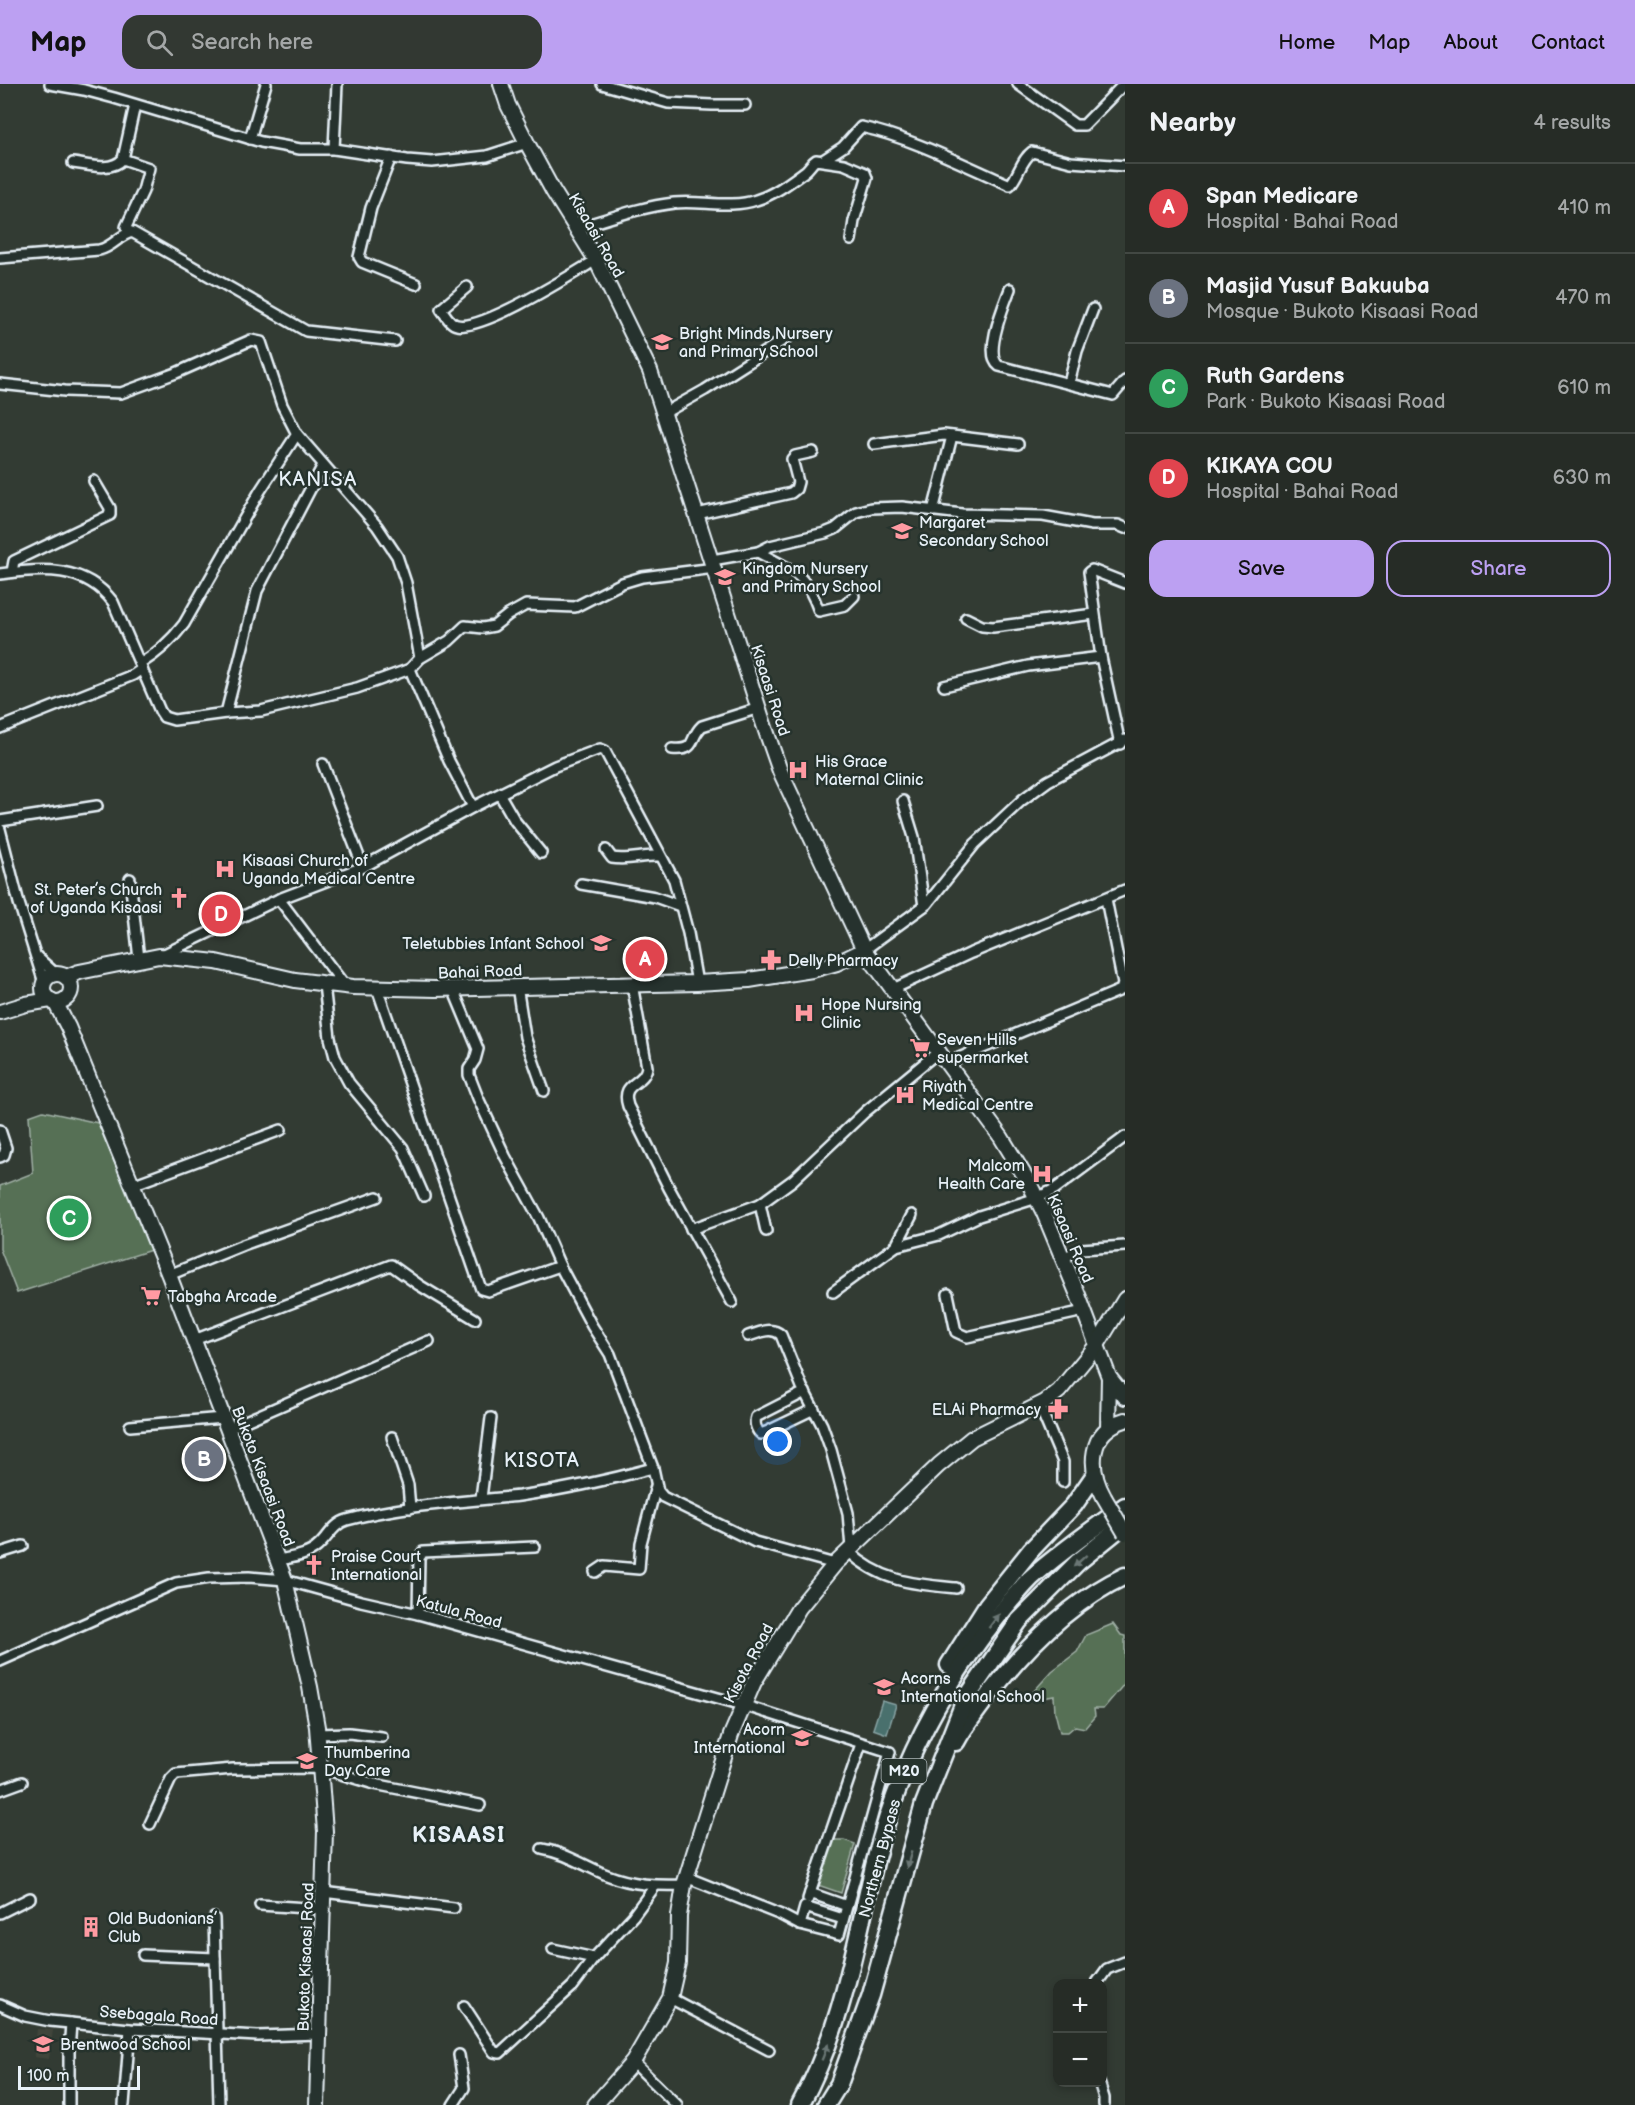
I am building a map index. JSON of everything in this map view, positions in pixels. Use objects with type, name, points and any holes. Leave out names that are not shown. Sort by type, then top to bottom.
[{"type":"highway","points":[[909,1759],[923,1713],[951,1661],[987,1605],[1032,1550],[1074,1505],[1094,1476]]},
{"type":"highway","name":"Northern Bypass","points":[[800,2105],[831,2037],[848,1980],[892,1803],[909,1759],[948,1685],[1003,1610],[1031,1579],[1125,1506]]},
{"type":"highway","name":"Northern Bypass","points":[[826,2105],[839,2084],[871,1995],[924,1804],[965,1700],[1019,1621],[1078,1562],[1125,1524]]},
{"type":"highway","points":[[924,1804],[960,1734],[1008,1669],[1057,1621],[1111,1583],[1125,1576]]},
{"type":"main road","name":"Kisaasi Road","points":[[501,84],[526,143],[596,260],[650,371],[780,771],[864,950],[1001,1137],[1037,1198],[1109,1377]]},
{"type":"main road","name":"Bahai Road","points":[[0,1012],[26,1004],[57,989],[79,972],[159,956],[216,962],[268,975],[324,984],[377,988],[453,988],[749,980],[812,970],[837,963],[864,950]]},
{"type":"main road","name":"Bukoto Kisaasi Road","points":[[57,989],[68,1027],[169,1275],[279,1560],[310,1687],[321,1768],[325,1831],[317,2105]]},
{"type":"main road","name":"Kisota Road","points":[[595,2105],[633,2062],[670,1998],[678,1963],[680,1916],[685,1881],[731,1736],[753,1682],[799,1608],[835,1564],[939,1465],[972,1438],[1039,1405],[1059,1391],[1097,1345],[1125,1299]]},
{"type":"main road","points":[[1109,1377],[1125,1397]]},
{"type":"main road","points":[[1108,1428],[1109,1377]]},
{"type":"main road","points":[[1125,1420],[1108,1428],[1099,1437],[1095,1449],[1094,1476],[1125,1533]]},
{"type":"street","points":[[50,84],[84,90],[250,139],[300,149],[334,149],[432,162],[487,156],[526,143]]},
{"type":"street","points":[[250,139],[266,84]]},
{"type":"street","points":[[334,149],[337,84]]},
{"type":"street","points":[[602,84],[669,103],[745,105]]},
{"type":"street","points":[[1018,84],[1075,125],[1080,126],[1124,84]]},
{"type":"street","points":[[73,163],[108,167],[118,164],[123,159],[135,105]]},
{"type":"street","points":[[823,160],[843,147],[861,127],[914,144],[1010,185],[1032,152],[1071,162],[1125,166]]},
{"type":"street","points":[[391,157],[374,199],[359,256],[362,262],[416,284]]},
{"type":"street","points":[[123,159],[149,168],[143,191],[126,227],[129,232]]},
{"type":"street","points":[[576,228],[656,206],[676,203],[754,201],[792,181],[807,170],[813,161],[823,160],[858,169],[865,173],[867,178],[851,240]]},
{"type":"street","points":[[0,258],[106,249],[129,232],[136,233],[306,331],[395,341]]},
{"type":"street","points":[[467,287],[441,309],[457,326],[505,312],[596,260]]},
{"type":"street","points":[[1010,289],[994,340],[994,361],[999,366],[1113,395],[1125,381]]},
{"type":"street","points":[[1069,382],[1077,351],[1093,309]]},
{"type":"street","points":[[664,413],[705,390],[788,337]]},
{"type":"street","points":[[0,384],[89,392],[129,391],[255,339],[263,345],[282,405],[297,434],[384,534],[397,556],[406,583],[420,658]]},
{"type":"street","points":[[0,728],[134,675],[141,666],[159,652],[183,624],[260,491],[297,434]]},
{"type":"street","points":[[874,444],[939,435],[1018,444]]},
{"type":"street","points":[[933,511],[952,436]]},
{"type":"street","points":[[697,514],[791,493],[796,489],[798,482],[792,459],[795,456],[813,452]]},
{"type":"street","points":[[226,713],[257,591],[323,465]]},
{"type":"street","points":[[12,572],[14,561],[110,515],[110,508],[94,481]]},
{"type":"street","points":[[0,574],[35,571],[72,573],[96,584],[114,602],[160,711],[168,720],[174,720],[261,711],[379,681],[410,669],[420,658],[449,641],[465,626],[483,628],[494,626],[507,615],[526,605],[575,607],[622,583],[642,577],[714,564],[758,552],[770,546],[835,530],[856,512],[871,508],[902,507],[933,511],[1043,516],[1092,525],[1118,525],[1125,528]]},
{"type":"street","points":[[758,552],[798,573],[811,589],[819,611],[845,605],[854,596]]},
{"type":"street","points":[[864,950],[933,898],[975,844],[1022,800],[1048,781],[1123,742],[1101,657],[1088,578],[1090,571],[1098,572],[1125,583]]},
{"type":"street","points":[[966,618],[982,626],[993,627],[1094,614]]},
{"type":"street","points":[[944,686],[1028,666],[1101,657]]},
{"type":"street","points":[[410,669],[448,762],[472,807]]},
{"type":"street","points":[[672,749],[688,748],[702,726],[759,708]]},
{"type":"street","points":[[159,956],[279,899],[363,867],[472,807],[555,766],[594,750],[603,749],[674,880],[688,933],[697,983]]},
{"type":"street","points":[[323,764],[363,867]]},
{"type":"street","points":[[500,795],[516,821],[541,853]]},
{"type":"street","points":[[903,801],[914,837],[924,906]]},
{"type":"street","points":[[0,821],[97,806]]},
{"type":"street","name":"Bukoto Kisaasi Road","points":[[0,829],[19,903],[37,957],[57,989]]},
{"type":"street","points":[[606,850],[612,858],[618,859],[660,856]]},
{"type":"street","points":[[130,879],[139,959]]},
{"type":"street","points":[[581,884],[655,897],[680,906]]},
{"type":"street","points":[[893,989],[1038,924],[1052,921],[1125,890]]},
{"type":"street","points":[[279,899],[345,986]]},
{"type":"street","points":[[691,1229],[760,1204],[801,1173],[865,1112],[943,1058],[1121,990],[1123,984],[1121,952],[1106,899]]},
{"type":"street","name":"Bukoto Kisaasi Road","points":[[37,957],[57,989]]},
{"type":"street","points":[[324,984],[330,1038],[335,1057],[349,1083],[403,1148],[424,1196]]},
{"type":"street","points":[[632,984],[647,1067],[645,1075],[628,1089],[626,1101],[691,1229],[732,1302]]},
{"type":"street","points":[[517,986],[525,1037],[544,1091]]},
{"type":"street","points":[[377,988],[481,1289],[488,1291],[560,1266]]},
{"type":"street","points":[[453,988],[478,1049],[475,1060],[468,1069],[468,1075],[505,1156],[540,1218],[560,1266],[592,1326],[610,1354],[653,1468],[656,1486],[663,1497],[748,1539],[835,1564]]},
{"type":"street","points":[[0,1130],[6,1148],[4,1155],[0,1157]]},
{"type":"street","points":[[132,1185],[281,1130]]},
{"type":"street","points":[[833,1292],[896,1246],[939,1235],[989,1212],[1037,1198],[1076,1176],[1125,1137]]},
{"type":"street","points":[[169,1275],[243,1245],[377,1197]]},
{"type":"street","points":[[760,1204],[766,1231]]},
{"type":"street","points":[[896,1246],[912,1215]]},
{"type":"street","points":[[1063,1258],[1081,1249],[1125,1246]]},
{"type":"street","points":[[194,1340],[391,1264],[419,1285],[475,1319]]},
{"type":"street","points":[[948,1294],[956,1332],[967,1336],[1084,1311]]},
{"type":"street","points":[[748,1336],[769,1330],[779,1332],[822,1425],[838,1469],[848,1513],[850,1550],[862,1564],[898,1581],[956,1588]]},
{"type":"street","points":[[130,1426],[225,1423],[429,1341]]},
{"type":"street","points":[[805,1392],[756,1417],[755,1424],[759,1432],[761,1434],[766,1432],[814,1409]]},
{"type":"street","points":[[1039,1405],[1063,1462],[1064,1482]]},
{"type":"street","points":[[481,1498],[491,1418]]},
{"type":"street","points":[[392,1437],[408,1485],[410,1508]]},
{"type":"street","points":[[279,1560],[312,1551],[336,1526],[344,1521],[410,1508],[540,1492],[653,1468]]},
{"type":"street","points":[[595,1572],[604,1566],[639,1569],[640,1543],[656,1486]]},
{"type":"street","points":[[0,1553],[23,1546]]},
{"type":"street","points":[[417,1614],[419,1558],[423,1552],[535,1546]]},
{"type":"street","name":"Katula Road","points":[[0,1661],[176,1583],[209,1578],[249,1577],[285,1580],[417,1614],[743,1705],[890,1752],[847,1906]]},
{"type":"street","points":[[317,1734],[349,1733],[382,1737]]},
{"type":"street","points":[[800,1925],[861,1744]]},
{"type":"street","points":[[150,1824],[171,1779],[176,1774],[233,1769],[321,1768],[374,1784],[480,1805]]},
{"type":"street","points":[[0,1790],[22,1782]]},
{"type":"street","points":[[542,1849],[559,1852],[625,1881],[655,1886],[685,1881],[781,1915],[800,1925],[839,1935],[847,1906],[810,1893]]},
{"type":"street","points":[[464,2006],[494,2052],[500,2053],[573,1986],[594,1958],[633,1916],[655,1886]]},
{"type":"street","points":[[323,1892],[454,1908]]},
{"type":"street","points":[[0,1913],[30,1898]]},
{"type":"street","points":[[260,1905],[323,1909]]},
{"type":"street","points":[[805,1907],[843,1919]]},
{"type":"street","points":[[214,1918],[219,2105]]},
{"type":"street","points":[[553,1949],[594,1958]]},
{"type":"street","points":[[143,1955],[215,1958]]},
{"type":"street","points":[[1099,1979],[1107,1969],[1125,1962]]},
{"type":"street","points":[[670,1998],[770,2050]]},
{"type":"street","name":"Ssebagala Road","points":[[0,2005],[25,2016],[130,2029],[258,2037],[319,2034]]},
{"type":"street","points":[[69,2105],[70,2023]]},
{"type":"street","points":[[124,2105],[130,2029]]},
{"type":"street","points":[[453,2105],[464,2088],[459,2055]]},
{"type":"street","points":[[633,2062],[677,2105]]},
{"type":"street","points":[[1101,2087],[1104,2105]]},
{"type":"shaded area","name":"Brentwood School","points":[[37,2029],[53,2030],[49,2059],[34,2057]]},
{"type":"green space","points":[[43,1111],[98,1123],[151,1250],[17,1293],[0,1249],[0,1186],[33,1173],[29,1116]]},
{"type":"green space","points":[[1113,1624],[1121,1635],[1125,1636],[1125,1683],[1103,1709],[1094,1709],[1095,1716],[1085,1728],[1075,1726],[1068,1732],[1060,1732],[1054,1696],[1043,1698],[1033,1692],[1052,1671],[1077,1652],[1086,1635]]},
{"type":"green space","points":[[833,1840],[844,1840],[855,1844],[841,1893],[818,1885]]},
{"type":"water","points":[[882,1701],[896,1705],[887,1734],[873,1729]]},
{"type":"place","name":"Bright Minds Nursery and Primary School","points":[[662,342]]},
{"type":"place","name":"Margaret Secondary School","points":[[902,531]]},
{"type":"place","name":"Kingdom Nursery and Primary School","points":[[725,577]]},
{"type":"place","name":"His Grace Maternal Clinic","points":[[798,770]]},
{"type":"place","name":"Kisaasi Church of Uganda Medical Centre","points":[[225,869]]},
{"type":"place","name":"St. Peter’s Church of Uganda Kisaasi","points":[[179,898]]},
{"type":"place","name":"KIKAYA COU","points":[[221,914]]},
{"type":"place","name":"Teletubbies Infant School","points":[[601,943]]},
{"type":"place","name":"Span Medicare","points":[[645,959]]},
{"type":"place","name":"Delly Pharmacy","points":[[771,960]]},
{"type":"place","name":"Hope Nursing Clinic","points":[[804,1013]]},
{"type":"place","name":"Seven Hills supermarket","points":[[920,1048]]},
{"type":"place","name":"Riyath Medical Centre","points":[[905,1095]]},
{"type":"place","name":"Malcom Health Care","points":[[1042,1174]]},
{"type":"place","name":"Ruth Gardens","points":[[69,1218]]},
{"type":"place","name":"Tabgha Arcade","points":[[151,1296]]},
{"type":"place","name":"ELAi Pharmacy","points":[[1058,1409]]},
{"type":"place","name":"Masjid Yusuf Bakuuba","points":[[204,1459]]},
{"type":"place","name":"Praise Court International","points":[[314,1565]]},
{"type":"place","name":"Acorns International School","points":[[884,1687]]},
{"type":"place","name":"Acorn International","points":[[802,1738]]},
{"type":"place","name":"Thumberina Day Care","points":[[307,1761]]},
{"type":"place","name":"Old Budonians’ Club","points":[[91,1927]]},
{"type":"place","name":"Brentwood School","points":[[43,2044]]},
{"type":"district","name":"KANISA","points":[[318,479]]},
{"type":"district","name":"KISOTA","points":[[542,1460]]},
{"type":"district","name":"KISAASI","points":[[459,1834]]}]
